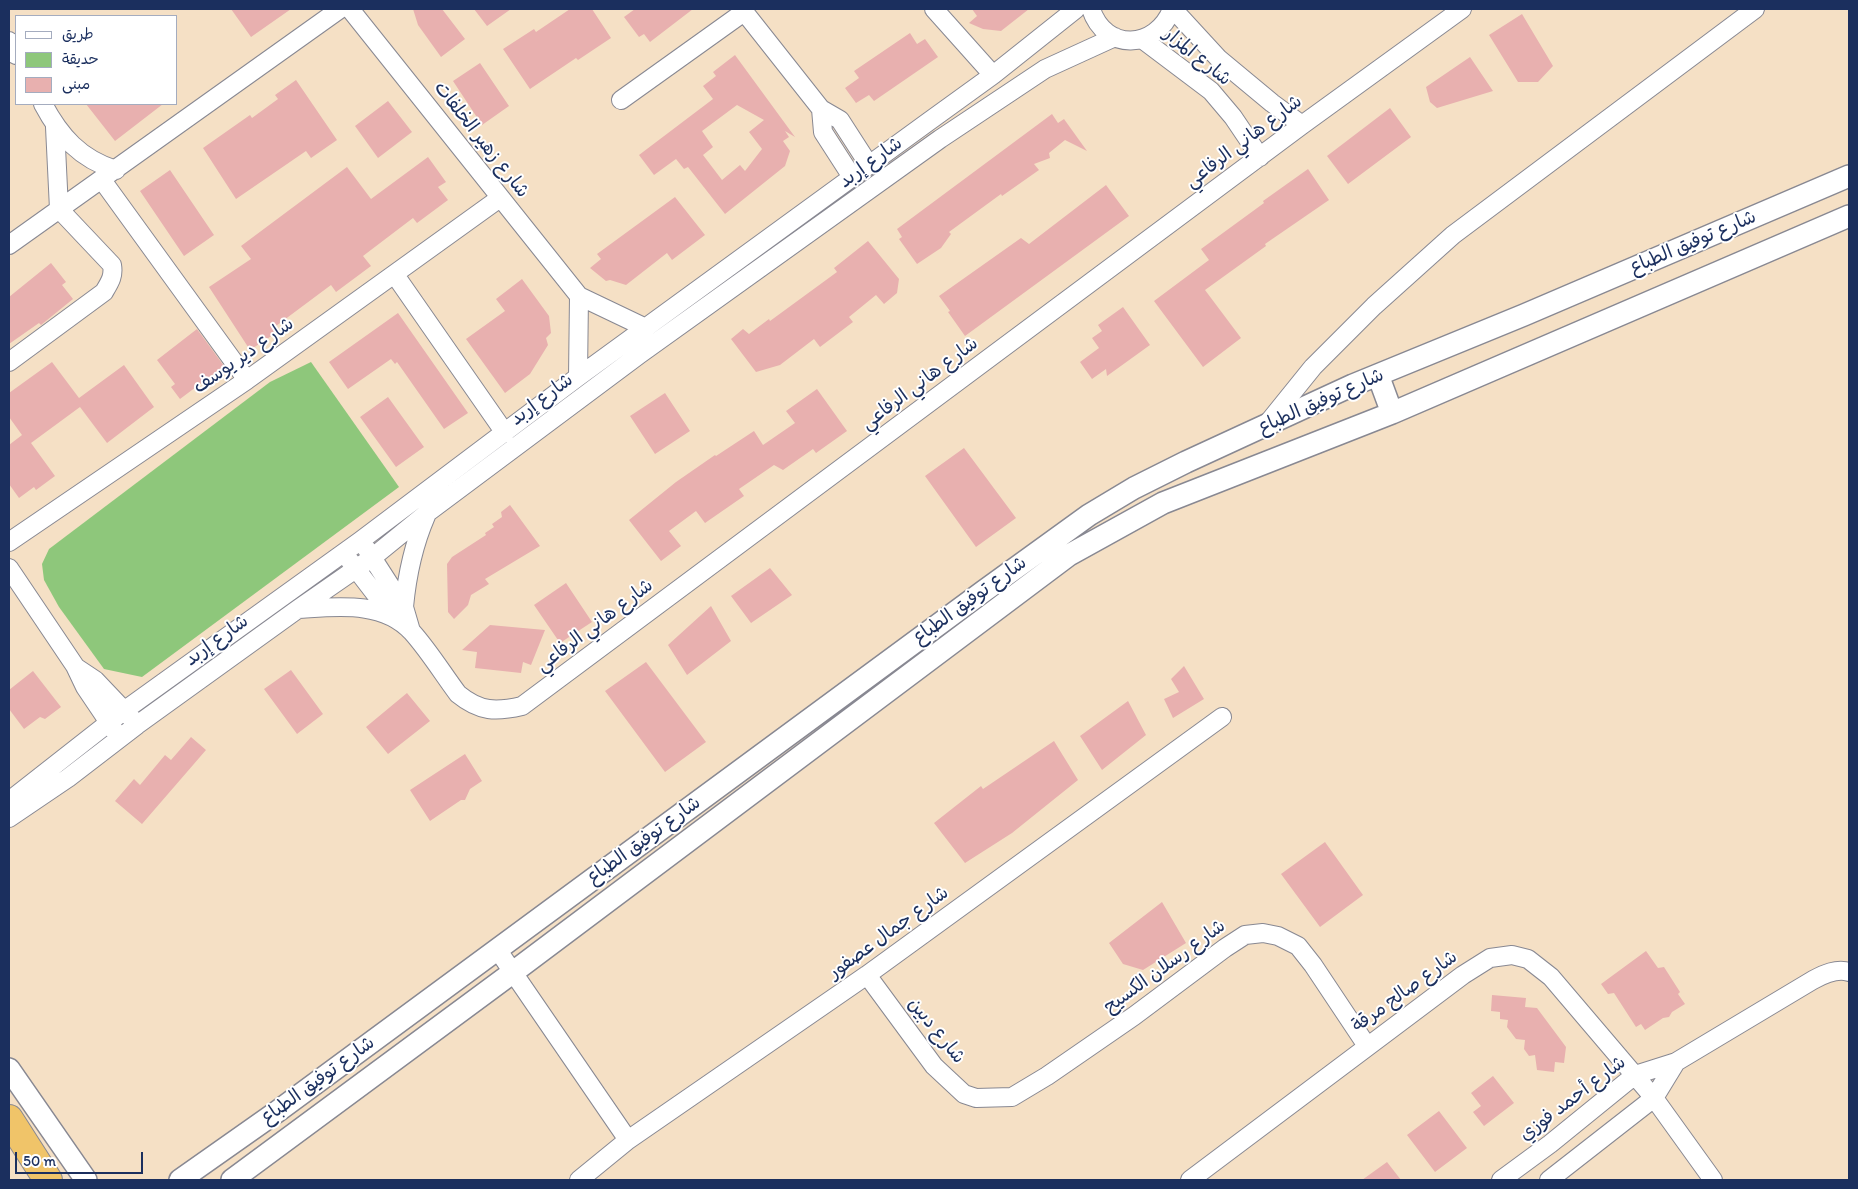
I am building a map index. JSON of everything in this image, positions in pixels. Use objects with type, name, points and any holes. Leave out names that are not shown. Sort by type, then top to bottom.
[{"type":"highway","points":[[9,1119],[48,1180]]},
{"type":"highway","points":[[9,1152],[28,1180]]},
{"type":"street","points":[[9,245],[340,9]]},
{"type":"street","name":"شارع زهير الخلفات","points":[[350,9],[579,296],[646,328]]},
{"type":"street","points":[[934,9],[992,75]]},
{"type":"street","name":"شارع إربد","points":[[9,802],[125,710],[360,541],[578,377],[992,75],[1076,9]]},
{"type":"street","points":[[1091,9],[1096,22],[1105,31],[1115,37],[1128,40],[1142,39],[1152,35],[1168,19],[1172,9]]},
{"type":"street","name":"شارع المزار","points":[[1172,9],[1219,59],[1264,97],[1302,125]]},
{"type":"street","name":"شارع هاني الرفاعي","points":[[360,541],[373,557],[399,613],[458,694],[468,702],[497,711],[522,706],[1302,125],[1462,9]]},
{"type":"street","points":[[1265,426],[1320,361],[1374,306],[1453,235],[1755,9]]},
{"type":"street","points":[[621,100],[743,10],[822,109],[840,120],[869,164]]},
{"type":"street","name":"شارع إربد","points":[[9,818],[61,783],[137,725],[373,557],[427,513],[640,354],[940,139],[1045,69],[1115,37]]},
{"type":"street","name":"شارع المزار","points":[[1142,39],[1211,91],[1260,157]]},
{"type":"street","points":[[9,41],[15,53]]},
{"type":"street","points":[[44,105],[56,127],[84,154],[104,166],[116,170]]},
{"type":"street","points":[[822,109],[823,132],[852,177]]},
{"type":"street","points":[[9,362],[104,292],[111,281],[113,273],[112,265],[59,209],[56,127]]},
{"type":"street","name":"شارع توفيق الطباع","points":[[180,1180],[278,1111],[1089,515],[1134,488],[1378,375],[1849,176]]},
{"type":"street","points":[[102,180],[247,380]]},
{"type":"street","name":"شارع دير يوسف","points":[[9,542],[247,380],[500,198]]},
{"type":"street","name":"شارع توفيق الطباع","points":[[232,1180],[512,973],[1069,555],[1163,503],[1392,413],[1849,216]]},
{"type":"street","points":[[395,275],[505,432]]},
{"type":"street","points":[[578,377],[579,296]]},
{"type":"street","points":[[1378,375],[1392,413]]},
{"type":"street","name":"شارع هاني الرفاعي","points":[[399,613],[414,544],[427,513]]},
{"type":"street","name":"شارع هاني الرفاعي","points":[[343,552],[356,569],[399,613]]},
{"type":"street","points":[[9,568],[75,666],[85,687],[120,738]]},
{"type":"street","points":[[298,609],[351,606],[399,613]]},
{"type":"street","points":[[75,666],[95,680],[137,725]]},
{"type":"street","name":"شارع جمال عصفور","points":[[579,1180],[628,1140],[867,975],[1222,718]]},
{"type":"street","name":"شارع رسلان الكسيح","points":[[1012,1097],[1134,1016],[1245,935],[1263,933],[1278,936],[1298,946],[1314,965],[1367,1046]]},
{"type":"street","points":[[496,950],[628,1140]]},
{"type":"street","name":"شارع صالح مرقة","points":[[1190,1180],[1463,975],[1490,958],[1512,955],[1528,959],[1551,977],[1654,1098],[1713,1180]]},
{"type":"street","name":"شارع أحمد فوزي","points":[[1500,1180],[1550,1144],[1635,1075],[1676,1062],[1813,980],[1830,972],[1848,971]]},
{"type":"street","name":"شارع دبين","points":[[867,975],[934,1066],[950,1083],[964,1094],[976,1098],[1012,1097]]},
{"type":"street","name":"شارع أحمد فوزي","points":[[1549,1180],[1654,1098],[1676,1062]]},
{"type":"street","points":[[9,1069],[79,1175]]},
{"type":"green space","points":[[311,362],[399,487],[142,677],[104,669],[59,607],[44,580],[42,564],[49,549],[270,382]]},
{"type":"building","points":[[231,9],[291,9],[251,37]]},
{"type":"building","points":[[413,9],[442,9],[465,39],[441,57],[418,25]]},
{"type":"building","points":[[474,9],[511,9],[487,26]]},
{"type":"building","points":[[570,9],[592,9],[611,38],[578,60],[576,58],[530,89],[503,49],[534,29],[536,32]]},
{"type":"building","points":[[635,9],[693,9],[650,42],[644,34],[639,37],[624,17]]},
{"type":"building","points":[[972,9],[1029,9],[1001,31],[983,29],[969,23],[977,16]]},
{"type":"building","points":[[1522,14],[1553,66],[1538,82],[1518,82],[1489,35]]},
{"type":"building","points":[[910,33],[917,44],[925,39],[938,57],[874,101],[869,95],[856,103],[845,88],[859,78],[854,71]]},
{"type":"building","points":[[735,55],[795,137],[785,131],[789,137],[783,141],[790,151],[785,166],[725,214],[688,167],[684,169],[676,159],[654,175],[639,155],[713,99],[703,86],[716,76],[713,72]],"holes":[[[737,105],[764,120],[749,132],[762,149],[745,171],[740,165],[722,180],[703,155],[713,147],[702,131]]]},
{"type":"building","points":[[1470,57],[1493,91],[1437,108],[1430,102],[1426,87]]},
{"type":"building","points":[[480,63],[509,106],[482,125],[453,81]]},
{"type":"building","points":[[296,80],[337,140],[311,158],[306,151],[236,199],[203,148],[250,115],[252,118],[278,99],[275,95]]},
{"type":"building","points":[[388,101],[412,132],[378,158],[355,126]]},
{"type":"building","points":[[87,105],[162,105],[115,141]]},
{"type":"building","points":[[1390,108],[1411,137],[1348,184],[1327,156]]},
{"type":"building","points":[[1052,114],[1058,123],[1064,119],[1087,151],[1065,140],[1049,153],[1050,158],[1034,164],[1039,170],[1002,196],[1001,194],[949,232],[951,234],[941,248],[917,264],[899,239],[902,237],[897,229]]},
{"type":"building","points":[[428,157],[446,182],[438,187],[448,200],[417,223],[413,218],[363,256],[371,266],[336,292],[331,285],[276,326],[279,331],[250,350],[209,287],[251,259],[241,246],[347,167],[371,199]]},
{"type":"building","points":[[1308,169],[1329,200],[1265,244],[1266,246],[1205,290],[1241,338],[1203,367],[1154,301],[1209,260],[1201,249]]},
{"type":"building","points":[[170,170],[214,235],[184,256],[140,191]]},
{"type":"building","points":[[1106,185],[1129,216],[965,336],[939,296],[1021,238],[1029,244]]},
{"type":"building","points":[[675,197],[705,235],[672,260],[667,253],[626,285],[610,280],[606,281],[590,268],[601,259],[597,254]]},
{"type":"building","points":[[868,241],[899,279],[897,293],[884,304],[876,295],[849,317],[853,322],[820,347],[814,339],[780,365],[756,372],[731,339],[743,329],[749,334],[769,319],[770,321],[837,272],[834,268]]},
{"type":"building","points":[[51,263],[66,282],[62,285],[73,299],[41,325],[39,323],[9,344],[9,297]]},
{"type":"building","points":[[522,279],[549,316],[551,333],[546,338],[548,345],[530,374],[505,393],[466,339],[505,311],[496,299]]},
{"type":"building","points":[[1123,307],[1150,345],[1107,376],[1106,369],[1092,379],[1080,362],[1099,348],[1092,338],[1102,331],[1098,325]]},
{"type":"building","points":[[398,313],[468,413],[444,429],[397,362],[395,364],[391,359],[348,389],[329,362]]},
{"type":"building","points":[[197,329],[224,366],[180,399],[171,387],[175,384],[157,360]]},
{"type":"building","points":[[52,362],[79,398],[124,365],[154,407],[107,443],[80,407],[31,443],[55,476],[36,490],[34,487],[19,498],[9,484],[9,445],[22,435],[9,417],[9,393]]},
{"type":"building","points":[[817,389],[847,431],[816,453],[813,449],[783,470],[774,465],[739,489],[744,496],[705,523],[696,511],[669,531],[681,546],[661,561],[629,520],[676,482],[754,431],[763,445],[795,423],[786,411]]},
{"type":"building","points":[[665,393],[690,431],[655,454],[630,416]]},
{"type":"building","points":[[388,397],[424,447],[396,467],[360,417]]},
{"type":"building","points":[[964,448],[1016,518],[976,547],[925,476]]},
{"type":"building","points":[[510,505],[540,546],[485,579],[489,584],[471,595],[468,605],[454,619],[448,612],[447,564],[452,557],[486,535],[485,533],[494,527],[492,524],[502,517],[501,512]]},
{"type":"building","points":[[770,568],[792,595],[751,623],[731,596]]},
{"type":"building","points":[[566,583],[592,622],[560,643],[534,605]]},
{"type":"building","points":[[711,606],[731,641],[687,675],[668,645]]},
{"type":"building","points":[[490,625],[545,630],[531,665],[523,662],[521,673],[475,668],[477,652],[462,650]]},
{"type":"building","points":[[646,662],[706,742],[665,772],[605,691]]},
{"type":"building","points":[[1184,666],[1204,699],[1173,718],[1164,699],[1179,692],[1171,679]]},
{"type":"building","points":[[291,670],[323,714],[297,734],[264,689]]},
{"type":"building","points":[[33,671],[61,707],[45,719],[40,717],[24,729],[9,709],[9,690]]},
{"type":"building","points":[[407,693],[430,721],[388,754],[366,727]]},
{"type":"building","points":[[1128,701],[1146,735],[1102,770],[1080,736]]},
{"type":"building","points":[[191,737],[206,750],[142,824],[115,801],[134,779],[140,785],[165,755],[171,760]]},
{"type":"building","points":[[1054,741],[1078,780],[1012,833],[965,863],[934,823],[981,786],[983,789]]},
{"type":"building","points":[[465,754],[482,781],[470,789],[465,800],[461,800],[430,821],[410,790]]},
{"type":"building","points":[[1325,842],[1363,895],[1320,927],[1281,874]]},
{"type":"building","points":[[1162,902],[1186,943],[1143,970],[1123,964],[1109,943]]},
{"type":"building","points":[[1646,951],[1658,968],[1664,967],[1680,992],[1678,994],[1685,1004],[1672,1012],[1669,1017],[1663,1018],[1645,1030],[1641,1024],[1636,1027],[1614,993],[1608,994],[1601,984]]},
{"type":"building","points":[[1492,995],[1526,998],[1525,1007],[1537,1008],[1566,1047],[1564,1063],[1555,1062],[1554,1072],[1537,1070],[1535,1055],[1529,1056],[1524,1049],[1525,1040],[1516,1039],[1507,1027],[1508,1020],[1500,1019],[1500,1012],[1491,1011]]},
{"type":"building","points":[[1493,1076],[1514,1103],[1484,1126],[1473,1112],[1481,1106],[1471,1093]]},
{"type":"building","points":[[1439,1111],[1467,1148],[1435,1172],[1407,1135]]},
{"type":"building","points":[[1387,1162],[1401,1180],[1362,1180]]}]
